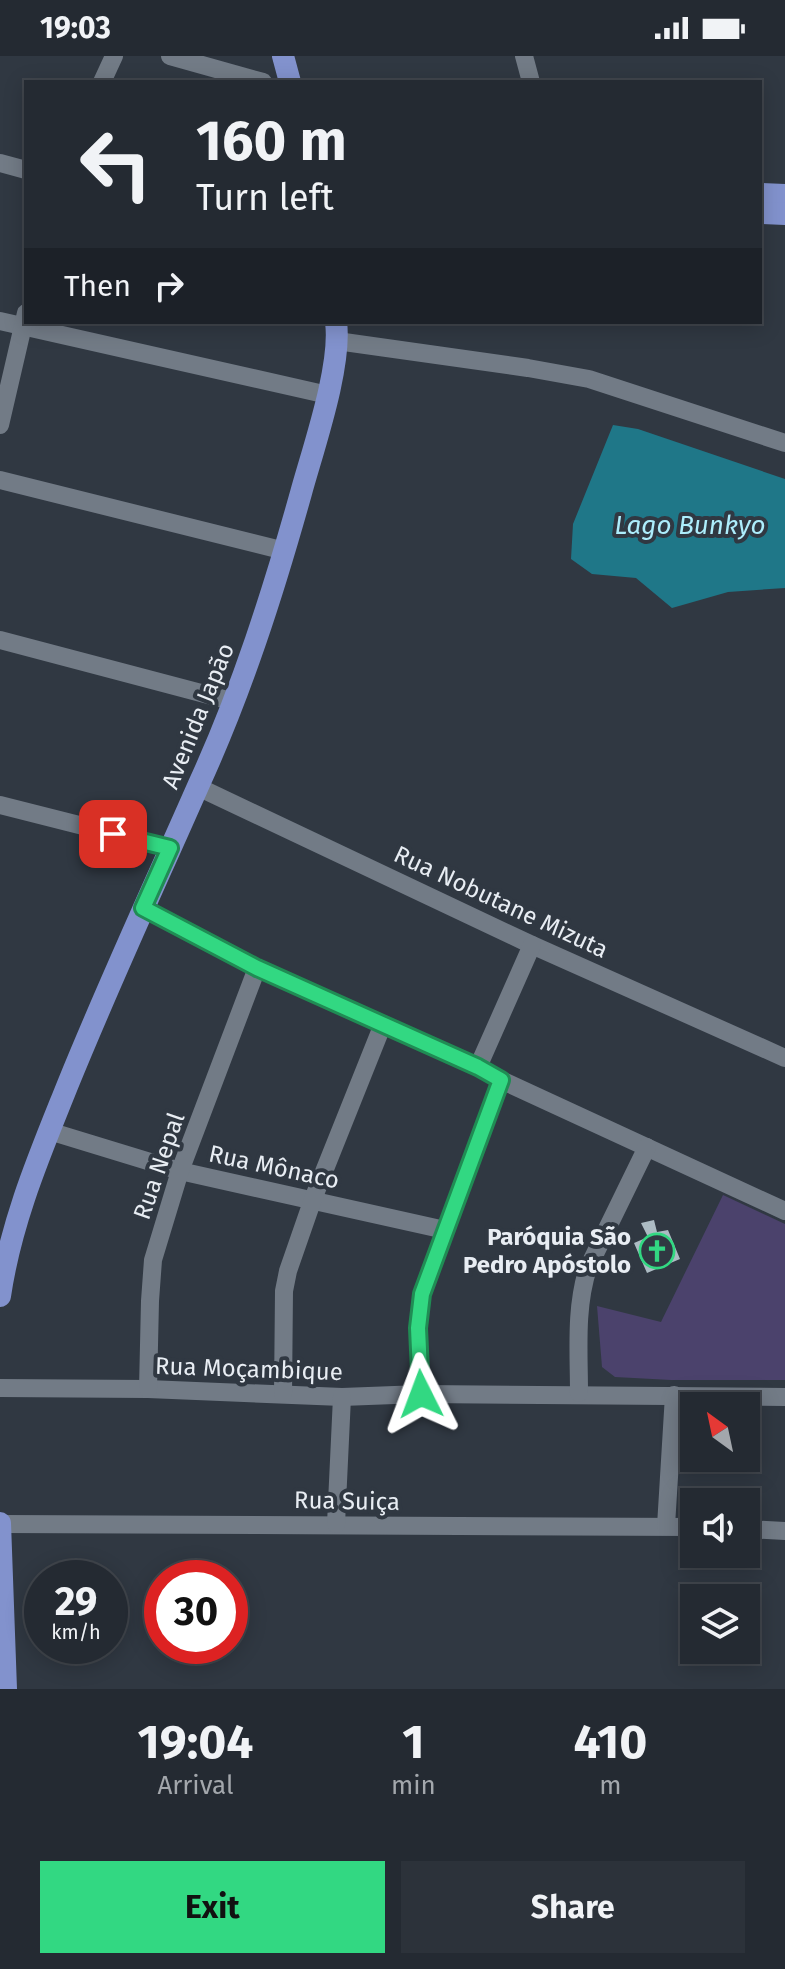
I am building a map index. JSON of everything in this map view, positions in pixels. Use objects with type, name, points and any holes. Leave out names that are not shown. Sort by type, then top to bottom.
[{"type":"main road","points":[[283,56],[289,80]]},
{"type":"main road","points":[[762,194],[785,195]]},
{"type":"main road","points":[[762,213],[785,214]]},
{"type":"main road","name":"Avenida Japão","points":[[0,1296],[2,1270],[24,1194],[143,908],[235,702],[269,606],[328,395],[337,329]]},
{"type":"main road","points":[[0,1523],[6,1689]]},
{"type":"street","points":[[103,80],[114,56]]},
{"type":"street","points":[[170,56],[256,80]]},
{"type":"street","points":[[524,56],[530,80]]},
{"type":"street","points":[[0,163],[24,169]]},
{"type":"street","points":[[0,321],[24,320],[0,425]]},
{"type":"street","points":[[40,324],[328,395]]},
{"type":"street","points":[[337,329],[589,379],[785,443]]},
{"type":"street","points":[[0,480],[285,551]]},
{"type":"street","points":[[0,640],[235,702]]},
{"type":"street","name":"Rua Nobutane Mizuta","points":[[198,787],[532,945],[785,1058]]},
{"type":"street","points":[[0,805],[170,848]]},
{"type":"street","points":[[143,908],[257,968],[478,1067],[785,1211]]},
{"type":"street","points":[[478,1067],[532,945]]},
{"type":"street","name":"Rua Nepal","points":[[148,1389],[151,1278],[180,1171],[257,968]]},
{"type":"street","points":[[283,1394],[284,1291],[288,1271],[313,1199],[383,1024]]},
{"type":"street","points":[[421,1394],[419,1309],[501,1080]]},
{"type":"street","name":"Rua Mônaco","points":[[49,1131],[180,1171],[445,1230]]},
{"type":"street","points":[[579,1393],[580,1301],[583,1285],[588,1268],[647,1147]]},
{"type":"street","name":"Rua Moçambique","points":[[0,1388],[148,1389],[342,1397],[579,1393],[785,1397]]},
{"type":"street","points":[[666,1526],[674,1395]]},
{"type":"street","points":[[336,1524],[342,1397]]},
{"type":"street","name":"Rua Suiça","points":[[0,1523],[680,1526]]},
{"type":"street","points":[[760,1530],[785,1531]]},
{"type":"shaded area","points":[[723,1195],[785,1224],[785,1380],[615,1377],[602,1367],[597,1306],[661,1322]]},
{"type":"water","name":"Lago Bunkyo","points":[[613,425],[638,429],[785,479],[785,588],[728,592],[672,608],[636,578],[592,574],[571,559],[573,524]]},
{"type":"building","name":"Paróquia São Pedro Apóstolo","points":[[654,1220],[657,1232],[668,1230],[680,1259],[647,1273],[634,1243],[648,1237],[641,1223]]},
{"type":"place","name":"Paróquia São Pedro Apóstolo","points":[[657,1251]]},
{"type":"route","points":[[113,834],[170,848],[143,908],[257,968],[501,1080],[422,1294],[418,1328],[421,1394]]}]
